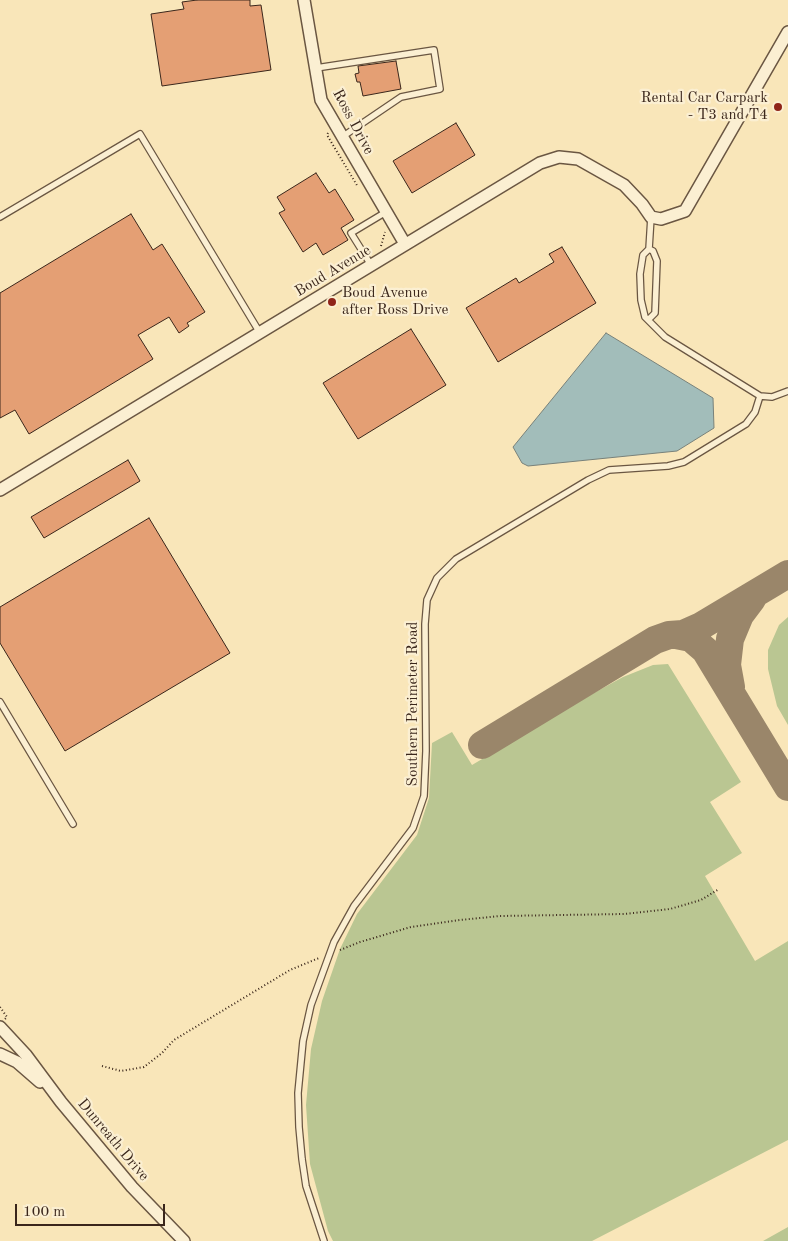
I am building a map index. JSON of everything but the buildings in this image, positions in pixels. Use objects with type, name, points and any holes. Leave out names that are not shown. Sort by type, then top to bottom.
[{"type":"street","name":"Ross Drive","points":[[305,1],[321,100],[342,137],[381,215],[405,244]]},
{"type":"street","points":[[651,217],[661,219],[684,211],[788,32]]},
{"type":"street","name":"Boud Avenue","points":[[0,490],[260,333],[369,261],[405,244],[540,163],[559,157],[578,159],[624,185],[651,217]]},
{"type":"street","name":"Dunreath Drive","points":[[0,1027],[26,1055],[132,1187],[184,1241]]},
{"type":"street","name":"Dunreath Drive","points":[[0,1054],[17,1062],[62,1102]]},
{"type":"lane","points":[[316,68],[434,50],[440,89],[401,97],[342,137]]},
{"type":"lane","points":[[0,217],[140,134],[260,333]]},
{"type":"lane","points":[[369,261],[351,233],[381,215]]},
{"type":"lane","points":[[651,217],[649,249],[642,255],[640,274],[642,308],[645,317],[665,337],[760,396],[772,397],[788,391]]},
{"type":"lane","points":[[649,249],[653,251],[657,261],[656,308],[655,313],[649,319]]},
{"type":"lane","name":"Southern Perimeter Road","points":[[324,1241],[306,1186],[299,1127],[298,1093],[303,1041],[311,1005],[330,954],[354,906],[412,828],[424,796],[426,751],[425,624],[427,600],[437,578],[456,560],[588,480],[609,470],[668,466],[684,462],[746,424],[755,412],[760,396]]},
{"type":"lane","points":[[0,702],[73,824]]},
{"type":"path","points":[[332,120],[327,135],[362,193]]},
{"type":"path","points":[[369,261],[380,250],[385,232],[381,215]]},
{"type":"path","points":[[102,1066],[121,1071],[144,1067],[162,1053],[174,1040],[290,970],[360,942],[411,927],[500,916],[624,914],[670,909],[701,900],[719,889]]},
{"type":"path","points":[[0,1007],[7,1017],[0,1022]]},
{"type":"green space","points":[[788,617],[788,725],[777,706],[768,669],[768,650],[779,625]]},
{"type":"green space","points":[[668,664],[741,782],[710,802],[742,853],[705,876],[755,961],[788,941],[788,1140],[592,1241],[333,1241],[328,1231],[310,1164],[306,1105],[311,1049],[322,1001],[340,949],[357,914],[417,835],[429,798],[432,743],[452,732],[472,765],[623,677],[653,665]]},
{"type":"green space","points":[[788,1227],[788,1241],[763,1241]]},
{"type":"water","points":[[606,333],[713,398],[714,428],[677,451],[528,466],[522,463],[513,447]]},
{"type":"taxiway","points":[[482,745],[655,640],[669,635],[683,634],[701,626],[788,574]]},
{"type":"taxiway","points":[[731,687],[727,665],[730,639],[740,615],[752,599]]},
{"type":"taxiway","points":[[676,635],[691,638],[705,650],[788,787]]},
{"type":"place","name":"Rental Car Carpark - T3 and T4","points":[[778,107]]},
{"type":"place","name":"Boud Avenue after Ross Drive","points":[[332,302]]}]
